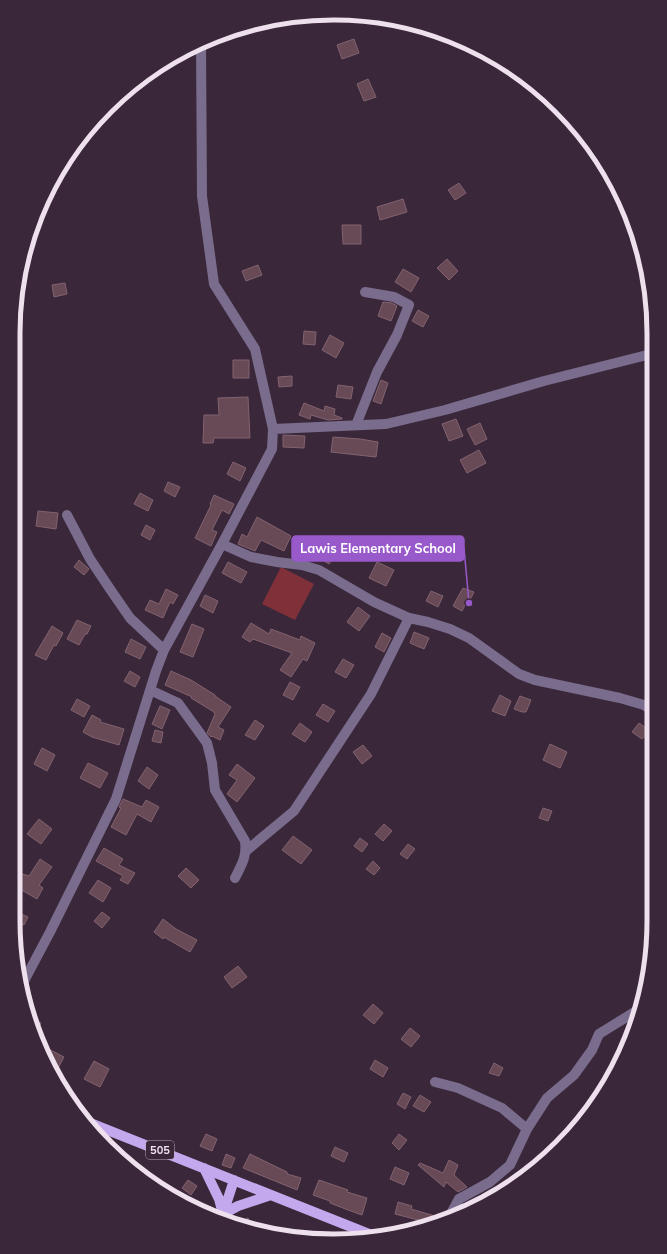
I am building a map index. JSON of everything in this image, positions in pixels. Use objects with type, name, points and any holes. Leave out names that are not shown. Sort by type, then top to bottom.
[{"type":"main road","name":"505","points":[[97,1126],[234,1180]]},
{"type":"main road","points":[[204,1168],[218,1199],[222,1213]]},
{"type":"main road","points":[[224,1214],[234,1180],[364,1232]]},
{"type":"main road","points":[[226,1214],[238,1206],[271,1195]]},
{"type":"street","points":[[25,978],[116,799],[164,650],[272,449],[273,428],[255,349],[214,284],[202,196],[201,49]]},
{"type":"street","points":[[356,425],[377,372],[397,335],[409,305],[394,297],[365,292]]},
{"type":"street","points":[[273,428],[386,424],[445,410],[544,381],[647,355]]},
{"type":"street","points":[[67,515],[90,559],[130,618],[164,650]]},
{"type":"street","points":[[222,544],[251,557],[302,565],[319,570],[374,602],[409,618],[450,629],[469,638],[519,674],[535,680],[620,698],[647,707]]},
{"type":"street","points":[[246,851],[294,811],[371,694],[409,618]]},
{"type":"street","points":[[150,690],[178,703],[207,743],[212,763],[215,790],[245,841],[246,851],[244,860],[235,878]]},
{"type":"street","points":[[453,1210],[459,1199],[490,1182],[510,1165],[527,1128],[547,1098],[574,1076],[592,1050],[599,1034],[632,1013]]},
{"type":"street","points":[[435,1082],[458,1088],[502,1108],[527,1128]]},
{"type":"shaded area","points":[[281,567],[314,584],[295,620],[262,604]]},
{"type":"building","points":[[354,39],[359,53],[342,59],[337,45]]},
{"type":"building","points":[[368,79],[376,97],[364,101],[357,84]]},
{"type":"building","points":[[459,183],[466,193],[455,200],[448,190]]},
{"type":"building","points":[[403,199],[407,212],[380,220],[377,207]]},
{"type":"building","points":[[342,225],[361,225],[361,244],[343,244]]},
{"type":"building","points":[[447,259],[458,271],[449,280],[437,268]]},
{"type":"building","points":[[258,265],[262,275],[246,281],[242,271]]},
{"type":"building","points":[[403,269],[419,278],[411,292],[395,282]]},
{"type":"building","points":[[65,283],[67,294],[54,297],[52,285]]},
{"type":"building","points":[[383,302],[392,303],[397,306],[391,321],[378,316]]},
{"type":"building","points":[[418,310],[429,316],[423,327],[412,321]]},
{"type":"building","points":[[304,331],[316,332],[315,345],[303,344]]},
{"type":"building","points":[[330,335],[344,343],[336,358],[322,350]]},
{"type":"building","points":[[233,360],[249,360],[249,378],[233,378]]},
{"type":"building","points":[[292,376],[292,386],[279,387],[278,377]]},
{"type":"building","points":[[381,380],[388,383],[381,404],[373,401]]},
{"type":"building","points":[[338,385],[353,387],[351,399],[336,397]]},
{"type":"building","points":[[248,397],[250,438],[214,438],[213,443],[203,443],[204,415],[219,415],[218,398]]},
{"type":"building","points":[[304,403],[324,411],[325,406],[335,409],[334,415],[342,419],[328,420],[311,415],[310,419],[299,415]]},
{"type":"building","points":[[456,419],[463,436],[449,441],[442,424]]},
{"type":"building","points":[[480,423],[487,439],[475,445],[467,429]]},
{"type":"building","points":[[283,435],[305,436],[304,448],[283,447]]},
{"type":"building","points":[[333,437],[378,442],[376,457],[331,452]]},
{"type":"building","points":[[479,450],[486,463],[467,473],[460,460]]},
{"type":"building","points":[[233,462],[246,468],[240,481],[227,474]]},
{"type":"building","points":[[168,482],[180,487],[175,497],[164,491]]},
{"type":"building","points":[[140,493],[153,500],[148,511],[134,504]]},
{"type":"building","points":[[214,495],[234,504],[229,514],[222,510],[212,530],[217,532],[211,546],[195,538],[211,505],[210,504]]},
{"type":"building","points":[[38,511],[58,513],[56,529],[36,526]]},
{"type":"building","points":[[257,517],[291,536],[284,551],[261,540],[255,551],[238,544],[242,534],[247,537]]},
{"type":"building","points":[[146,525],[155,530],[150,540],[141,535]]},
{"type":"building","points":[[329,538],[341,546],[329,564],[316,556]]},
{"type":"building","points":[[79,560],[89,569],[84,575],[74,567]]},
{"type":"building","points":[[228,562],[247,572],[241,583],[222,573]]},
{"type":"building","points":[[377,562],[394,570],[386,586],[369,578]]},
{"type":"building","points":[[463,588],[474,592],[470,600],[468,599],[462,611],[453,606]]},
{"type":"building","points":[[166,589],[178,595],[173,604],[170,602],[163,618],[145,610],[150,600],[159,604]]},
{"type":"building","points":[[431,591],[443,596],[438,607],[426,601]]},
{"type":"building","points":[[205,595],[218,601],[213,613],[200,606]]},
{"type":"building","points":[[358,607],[370,616],[359,631],[347,622]]},
{"type":"building","points":[[77,620],[91,626],[79,645],[67,639]]},
{"type":"building","points":[[251,623],[269,634],[271,629],[300,640],[301,636],[315,643],[307,661],[303,659],[291,677],[280,670],[292,653],[253,639],[250,642],[242,637]]},
{"type":"building","points":[[192,624],[204,629],[193,657],[180,652]]},
{"type":"building","points":[[52,626],[63,633],[56,646],[54,645],[46,660],[35,655]]},
{"type":"building","points":[[414,632],[429,638],[424,649],[410,643]]},
{"type":"building","points":[[382,633],[391,638],[384,652],[375,647]]},
{"type":"building","points":[[131,639],[146,647],[140,659],[125,652]]},
{"type":"building","points":[[343,659],[354,665],[346,678],[335,672]]},
{"type":"building","points":[[130,671],[140,677],[135,687],[124,681]]},
{"type":"building","points":[[171,671],[191,680],[231,707],[218,727],[224,730],[220,740],[212,736],[211,737],[207,733],[215,714],[214,712],[191,698],[192,697],[165,685]]},
{"type":"building","points":[[290,682],[300,687],[293,700],[283,695]]},
{"type":"building","points":[[500,695],[511,701],[505,716],[492,711]]},
{"type":"building","points":[[520,696],[531,700],[526,712],[514,709]]},
{"type":"building","points":[[77,699],[90,706],[84,717],[71,710]]},
{"type":"building","points":[[323,704],[335,711],[328,722],[316,715]]},
{"type":"building","points":[[160,706],[170,710],[162,729],[152,724]]},
{"type":"building","points":[[92,715],[101,720],[100,722],[124,729],[119,745],[92,737],[83,732]]},
{"type":"building","points":[[255,720],[264,726],[255,740],[245,735]]},
{"type":"building","points":[[300,723],[312,732],[305,742],[292,734]]},
{"type":"building","points":[[639,723],[647,729],[647,733],[642,739],[632,732]]},
{"type":"building","points":[[155,730],[163,732],[161,743],[152,741]]},
{"type":"building","points":[[550,744],[567,752],[560,768],[543,760]]},
{"type":"building","points":[[363,745],[372,756],[362,764],[353,752]]},
{"type":"building","points":[[42,748],[55,755],[47,771],[34,764]]},
{"type":"building","points":[[88,763],[108,773],[100,788],[80,778]]},
{"type":"building","points":[[237,764],[255,778],[237,802],[227,794],[237,780],[229,775]]},
{"type":"building","points":[[147,767],[158,775],[149,789],[138,781]]},
{"type":"building","points":[[123,799],[142,807],[146,800],[159,807],[151,822],[137,814],[126,835],[111,827],[121,808],[119,807]]},
{"type":"building","points":[[543,808],[552,811],[548,821],[539,818]]},
{"type":"building","points":[[39,819],[52,829],[41,844],[27,834]]},
{"type":"building","points":[[384,824],[392,831],[383,841],[375,834]]},
{"type":"building","points":[[293,836],[312,850],[301,864],[282,850]]},
{"type":"building","points":[[360,838],[368,844],[362,852],[354,846]]},
{"type":"building","points":[[408,844],[415,849],[407,859],[400,854]]},
{"type":"building","points":[[104,848],[123,859],[119,865],[135,873],[128,884],[120,880],[123,876],[96,861]]},
{"type":"building","points":[[40,859],[52,867],[39,885],[43,888],[37,899],[20,889],[20,873],[29,876]]},
{"type":"building","points":[[373,861],[380,868],[374,875],[366,869]]},
{"type":"building","points":[[186,868],[199,880],[191,888],[178,876]]},
{"type":"building","points":[[98,880],[111,888],[103,902],[89,893]]},
{"type":"building","points":[[102,912],[110,918],[102,928],[94,921]]},
{"type":"building","points":[[20,913],[28,917],[24,925],[20,923]]},
{"type":"building","points":[[163,919],[176,929],[197,940],[190,952],[164,937],[163,939],[154,932]]},
{"type":"building","points":[[238,966],[247,977],[232,988],[224,977]]},
{"type":"building","points":[[373,1004],[383,1013],[374,1024],[363,1015]]},
{"type":"building","points":[[410,1028],[420,1036],[411,1047],[401,1039]]},
{"type":"building","points":[[48,1048],[64,1057],[58,1069]]},
{"type":"building","points":[[375,1060],[388,1068],[383,1077],[370,1069]]},
{"type":"building","points":[[94,1061],[109,1069],[100,1087],[84,1079]]},
{"type":"building","points":[[494,1063],[503,1068],[499,1076],[489,1073]]},
{"type":"building","points":[[403,1093],[411,1097],[405,1109],[397,1104]]},
{"type":"building","points":[[420,1095],[431,1102],[424,1112],[413,1106]]},
{"type":"building","points":[[206,1134],[217,1139],[212,1151],[200,1146]]},
{"type":"building","points":[[399,1134],[407,1140],[399,1150],[392,1143]]},
{"type":"building","points":[[335,1147],[348,1153],[344,1162],[331,1156]]},
{"type":"building","points":[[226,1154],[235,1158],[231,1168],[222,1165]]},
{"type":"building","points":[[250,1154],[287,1172],[287,1174],[301,1178],[297,1190],[243,1168]]},
{"type":"building","points":[[449,1160],[458,1165],[454,1175],[467,1187],[458,1192],[446,1182],[444,1187],[418,1165],[420,1163],[443,1173]]},
{"type":"building","points":[[395,1167],[409,1173],[404,1185],[390,1179]]},
{"type":"building","points":[[188,1180],[197,1186],[191,1195],[182,1188]]},
{"type":"building","points":[[319,1180],[348,1190],[347,1192],[367,1198],[362,1215],[313,1195]]},
{"type":"building","points":[[398,1202],[412,1206],[411,1209],[436,1216],[417,1222],[418,1220],[395,1214]]},
{"type":"building","points":[[248,1218],[250,1223],[244,1220]]},
{"type":"place","name":"Lawis Elementary School","points":[[469,603]]}]
